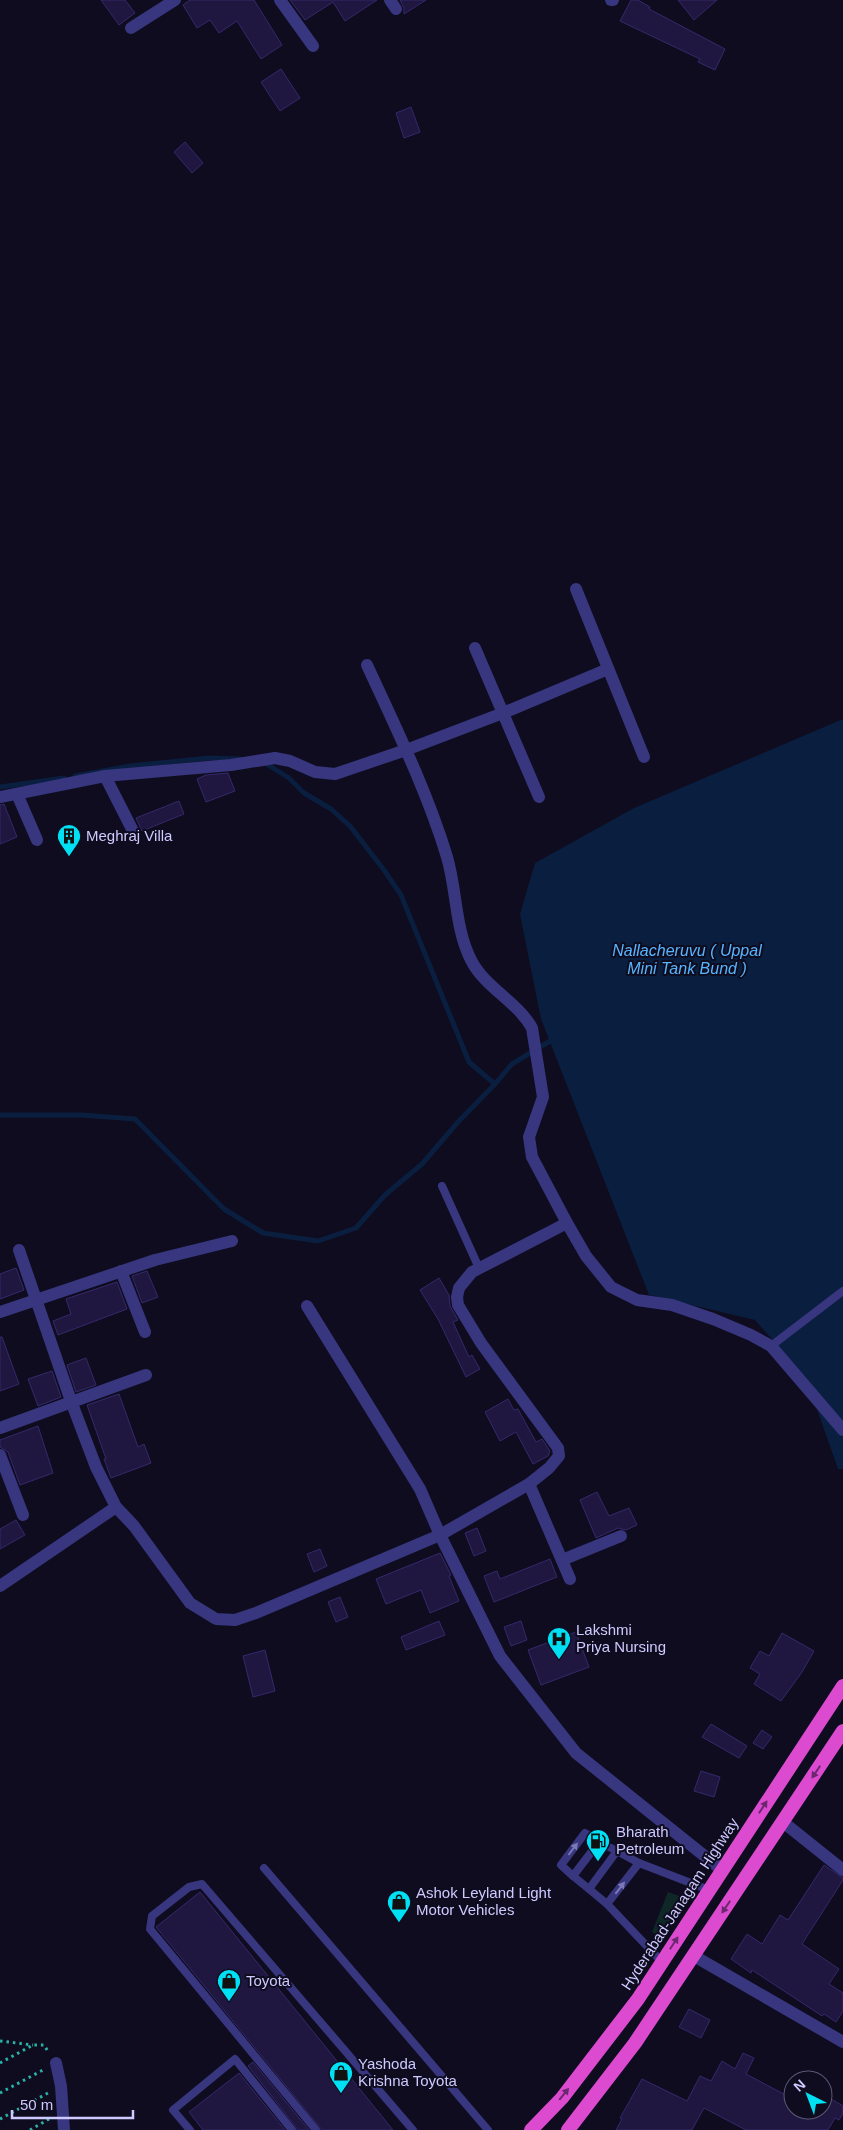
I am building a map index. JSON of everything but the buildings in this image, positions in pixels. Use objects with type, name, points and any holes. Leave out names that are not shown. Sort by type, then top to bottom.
[{"type":"highway","name":"Hyderabad-Janagam Highway","points":[[531,2130],[562,2098],[638,1999],[843,1686]]},
{"type":"highway","points":[[568,2130],[635,2043],[783,1822],[838,1749],[843,1731]]},
{"type":"street","points":[[131,28],[160,4],[175,0]]},
{"type":"street","points":[[280,0],[313,46]]},
{"type":"street","points":[[576,589],[644,757]]},
{"type":"street","points":[[475,648],[539,797]]},
{"type":"street","points":[[367,665],[406,750],[448,860],[464,942],[472,962],[486,981],[526,1018],[532,1028],[543,1097],[529,1137],[532,1157],[586,1256],[611,1287],[637,1300],[672,1305],[713,1319],[751,1335],[771,1346],[841,1422]]},
{"type":"street","points":[[0,797],[105,776],[232,765],[274,758],[290,761],[315,772],[335,774],[406,750],[503,713],[608,669]]},
{"type":"street","points":[[105,776],[134,832]]},
{"type":"street","points":[[17,794],[37,840]]},
{"type":"street","points":[[19,1250],[96,1468],[116,1507],[134,1526],[190,1604],[216,1619],[235,1620],[256,1613],[440,1535],[529,1484],[550,1468],[559,1456],[558,1448],[481,1343],[458,1305],[457,1297],[459,1288],[472,1272],[567,1223]]},
{"type":"street","points":[[0,1312],[155,1260],[232,1241]]},
{"type":"street","points":[[122,1271],[144,1332]]},
{"type":"street","points":[[307,1306],[420,1489],[440,1535],[500,1656],[576,1753],[722,1870]]},
{"type":"street","points":[[0,1428],[146,1374]]},
{"type":"street","points":[[0,1455],[23,1515]]},
{"type":"street","points":[[529,1484],[570,1578]]},
{"type":"street","points":[[0,1586],[116,1507]]},
{"type":"street","points":[[562,1560],[622,1536]]},
{"type":"street","points":[[783,1822],[843,1870]]},
{"type":"street","points":[[694,1956],[843,2042]]},
{"type":"street","points":[[56,2063],[61,2086],[64,2130]]},
{"type":"lane","points":[[442,1186],[479,1268]]},
{"type":"lane","points":[[771,1346],[843,1291]]},
{"type":"lane","points":[[662,1962],[607,1904],[561,1865],[585,1833],[639,1863],[709,1890]]},
{"type":"lane","points":[[573,1876],[599,1842]]},
{"type":"lane","points":[[589,1888],[618,1851]]},
{"type":"lane","points":[[607,1904],[639,1863]]},
{"type":"lane","points":[[264,1868],[488,2130]]},
{"type":"lane","points":[[316,2130],[150,1929],[152,1916],[189,1887],[202,1884],[413,2130]]},
{"type":"lane","points":[[190,2130],[173,2110],[235,2059],[292,2130]]},
{"type":"path","points":[[0,2041],[44,2045],[56,2063],[0,2093]]},
{"type":"path","points":[[0,2063],[33,2045]]},
{"type":"path","points":[[0,2119],[61,2086]]},
{"type":"path","points":[[30,2130],[63,2111]]},
{"type":"green space","points":[[668,1892],[679,1896],[662,1939],[652,1932]]},
{"type":"water","name":"Nallacheruvu ( Uppal Mini Tank Bund )","points":[[843,719],[843,1469],[838,1469],[806,1378],[755,1320],[649,1295],[541,1019],[520,914],[535,863],[634,808]]},
{"type":"waterway","points":[[75,776],[130,766],[209,758],[240,759]]},
{"type":"waterway","points":[[265,763],[289,778],[304,793],[331,809],[350,826],[384,870],[401,895],[469,1062],[495,1084],[512,1064],[550,1041]]},
{"type":"waterway","points":[[0,787],[64,778]]},
{"type":"waterway","points":[[0,1115],[82,1115],[135,1119],[224,1209],[263,1233],[318,1241],[356,1228],[385,1195],[422,1164],[458,1122],[495,1084]]},
{"type":"place","name":"Meghraj Villa","points":[[69,857]]},
{"type":"place","name":"Lakshmi Priya Nursing","points":[[559,1660]]},
{"type":"place","name":"Bharath Petroleum","points":[[598,1862]]},
{"type":"place","name":"Ashok Leyland Light Motor Vehicles","points":[[399,1923]]},
{"type":"place","name":"Toyota","points":[[229,2002]]},
{"type":"place","name":"Yashoda Krishna Toyota","points":[[341,2094]]}]
